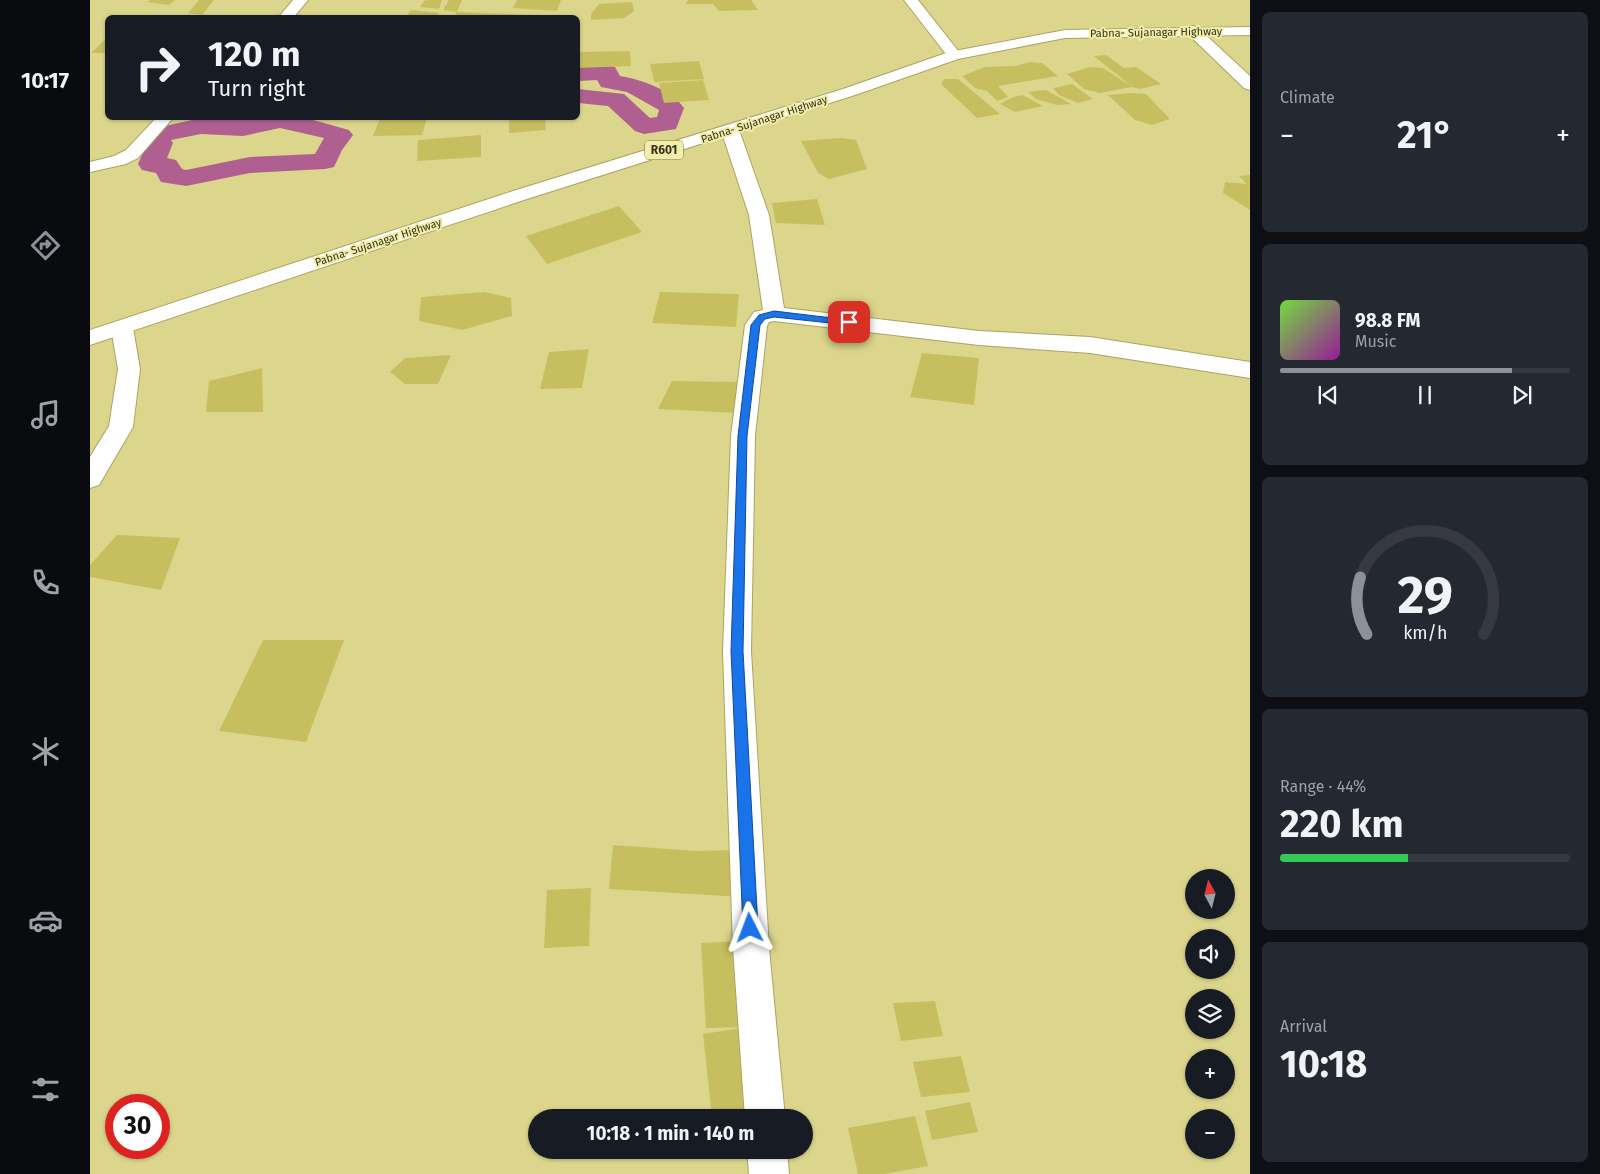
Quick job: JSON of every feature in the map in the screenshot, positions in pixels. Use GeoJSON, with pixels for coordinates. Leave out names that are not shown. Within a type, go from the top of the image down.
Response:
{"type":"FeatureCollection","features":[{"type":"Feature","properties":{"kind":"street"},"geometry":{"type":"LineString","coordinates":[[288,15],[301,0]]}},
{"type":"Feature","properties":{"kind":"street"},"geometry":{"type":"LineString","coordinates":[[911,0],[954,55]]}},
{"type":"Feature","properties":{"kind":"street"},"geometry":{"type":"LineString","coordinates":[[1192,30],[1250,85]]}},
{"type":"Feature","properties":{"kind":"street","name":"Pabna- Sujanagar Highway"},"geometry":{"type":"LineString","coordinates":[[90,338],[520,195],[849,92],[954,55],[1065,34],[1192,30],[1250,31]]}},
{"type":"Feature","properties":{"kind":"street"},"geometry":{"type":"LineString","coordinates":[[90,167],[120,160],[132,154],[163,120]]}},
{"type":"Feature","properties":{"kind":"street"},"geometry":{"type":"LineString","coordinates":[[730,130],[759,215],[774,314]]}},
{"type":"Feature","properties":{"kind":"street"},"geometry":{"type":"LineString","coordinates":[[764,1109],[751,948],[737,651],[742,436],[756,325],[762,317],[774,314],[979,338],[1090,345],[1250,370]]}},
{"type":"Feature","properties":{"kind":"street"},"geometry":{"type":"LineString","coordinates":[[90,478],[121,427],[129,369],[122,328]]}},
{"type":"Feature","properties":{"kind":"street"},"geometry":{"type":"LineString","coordinates":[[768,1159],[769,1174]]}},
{"type":"Feature","properties":{"kind":"shaded area"},"geometry":{"type":"Polygon","coordinates":[[[90,0],[1250,0],[1250,1174],[90,1174],[90,0]]]}},
{"type":"Feature","properties":{"kind":"building"},"geometry":{"type":"Polygon","coordinates":[[[150,0],[175,0],[169,5],[147,2],[150,0]]]}},
{"type":"Feature","properties":{"kind":"building"},"geometry":{"type":"Polygon","coordinates":[[[199,0],[214,0],[202,15],[188,13],[199,0]]]}},
{"type":"Feature","properties":{"kind":"building"},"geometry":{"type":"Polygon","coordinates":[[[425,0],[442,0],[439,9],[420,7],[425,0]]]}},
{"type":"Feature","properties":{"kind":"building"},"geometry":{"type":"Polygon","coordinates":[[[449,0],[462,0],[457,12],[443,10],[449,0]]]}},
{"type":"Feature","properties":{"kind":"building"},"geometry":{"type":"Polygon","coordinates":[[[517,0],[561,0],[557,11],[513,8],[517,0]]]}},
{"type":"Feature","properties":{"kind":"building"},"geometry":{"type":"Polygon","coordinates":[[[688,0],[751,0],[758,10],[719,11],[713,4],[686,4],[688,0]]]}},
{"type":"Feature","properties":{"kind":"building"},"geometry":{"type":"Polygon","coordinates":[[[632,2],[634,11],[624,18],[591,20],[591,14],[599,4],[632,2]]]}},
{"type":"Feature","properties":{"kind":"building"},"geometry":{"type":"Polygon","coordinates":[[[411,10],[439,13],[438,15],[407,15],[411,10]]]}},
{"type":"Feature","properties":{"kind":"building"},"geometry":{"type":"Polygon","coordinates":[[[457,12],[530,15],[455,15],[457,12]]]}},
{"type":"Feature","properties":{"kind":"building"},"geometry":{"type":"Polygon","coordinates":[[[105,40],[105,53],[91,53],[105,40]]]}},
{"type":"Feature","properties":{"kind":"building"},"geometry":{"type":"Polygon","coordinates":[[[630,51],[631,66],[580,68],[580,52],[630,51]]]}},
{"type":"Feature","properties":{"kind":"building"},"geometry":{"type":"Polygon","coordinates":[[[1106,55],[1124,68],[1136,67],[1161,84],[1140,89],[1132,87],[1100,93],[1084,89],[1067,74],[1089,67],[1103,68],[1131,86],[1094,56],[1106,55]]]}},
{"type":"Feature","properties":{"kind":"building"},"geometry":{"type":"Polygon","coordinates":[[[699,61],[704,79],[654,82],[650,64],[699,61]]]}},
{"type":"Feature","properties":{"kind":"building"},"geometry":{"type":"Polygon","coordinates":[[[1030,62],[1042,63],[1058,76],[998,86],[1008,97],[997,101],[987,91],[975,88],[962,76],[985,67],[1015,66],[1030,62]]]}},
{"type":"Feature","properties":{"kind":"building"},"geometry":{"type":"Polygon","coordinates":[[[944,79],[958,79],[1000,114],[977,118],[941,84],[944,79]]]}},
{"type":"Feature","properties":{"kind":"building"},"geometry":{"type":"Polygon","coordinates":[[[703,80],[709,100],[664,103],[659,83],[703,80]]]}},
{"type":"Feature","properties":{"kind":"building"},"geometry":{"type":"Polygon","coordinates":[[[1072,84],[1093,99],[1078,103],[1059,95],[1053,88],[1072,84]]]}},
{"type":"Feature","properties":{"kind":"building"},"geometry":{"type":"Polygon","coordinates":[[[1046,90],[1071,104],[1057,105],[1036,99],[1028,92],[1046,90]]]}},
{"type":"Feature","properties":{"kind":"building"},"geometry":{"type":"Polygon","coordinates":[[[1146,94],[1170,119],[1152,125],[1135,120],[1108,95],[1146,94]]]}},
{"type":"Feature","properties":{"kind":"building"},"geometry":{"type":"Polygon","coordinates":[[[1023,95],[1043,106],[1015,112],[1000,104],[1013,97],[1023,95]]]}},
{"type":"Feature","properties":{"kind":"building"},"geometry":{"type":"Polygon","coordinates":[[[379,120],[426,120],[422,135],[373,136],[379,120]]]}},
{"type":"Feature","properties":{"kind":"building"},"geometry":{"type":"Polygon","coordinates":[[[509,120],[545,120],[546,130],[509,133],[509,120]]]}},
{"type":"Feature","properties":{"kind":"building"},"geometry":{"type":"Polygon","coordinates":[[[481,135],[481,157],[417,161],[418,140],[481,135]]]}},
{"type":"Feature","properties":{"kind":"building"},"geometry":{"type":"Polygon","coordinates":[[[841,138],[856,140],[867,169],[829,179],[818,173],[801,141],[841,138]]]}},
{"type":"Feature","properties":{"kind":"building"},"geometry":{"type":"Polygon","coordinates":[[[1250,175],[1250,210],[1223,193],[1225,182],[1247,184],[1239,176],[1250,175]]]}},
{"type":"Feature","properties":{"kind":"building"},"geometry":{"type":"Polygon","coordinates":[[[817,199],[825,225],[776,223],[772,203],[817,199]]]}},
{"type":"Feature","properties":{"kind":"building"},"geometry":{"type":"Polygon","coordinates":[[[619,206],[642,232],[547,264],[526,236],[619,206]]]}},
{"type":"Feature","properties":{"kind":"building"},"geometry":{"type":"Polygon","coordinates":[[[485,292],[511,298],[512,316],[462,330],[419,321],[421,297],[485,292]]]}},
{"type":"Feature","properties":{"kind":"building"},"geometry":{"type":"Polygon","coordinates":[[[660,292],[739,294],[736,327],[652,323],[660,292]]]}},
{"type":"Feature","properties":{"kind":"building"},"geometry":{"type":"Polygon","coordinates":[[[589,349],[582,388],[540,389],[549,352],[589,349]]]}},
{"type":"Feature","properties":{"kind":"building"},"geometry":{"type":"Polygon","coordinates":[[[922,353],[979,358],[974,405],[910,397],[922,353]]]}},
{"type":"Feature","properties":{"kind":"building"},"geometry":{"type":"Polygon","coordinates":[[[451,355],[438,384],[405,384],[390,372],[405,358],[451,355]]]}},
{"type":"Feature","properties":{"kind":"building"},"geometry":{"type":"Polygon","coordinates":[[[262,368],[263,412],[206,412],[209,381],[262,368]]]}},
{"type":"Feature","properties":{"kind":"building"},"geometry":{"type":"Polygon","coordinates":[[[672,381],[742,382],[736,413],[658,409],[672,381]]]}},
{"type":"Feature","properties":{"kind":"building"},"geometry":{"type":"Polygon","coordinates":[[[117,535],[180,538],[161,590],[90,577],[90,565],[117,535]]]}},
{"type":"Feature","properties":{"kind":"building"},"geometry":{"type":"Polygon","coordinates":[[[263,640],[344,640],[306,742],[219,731],[263,640]]]}},
{"type":"Feature","properties":{"kind":"building"},"geometry":{"type":"Polygon","coordinates":[[[613,845],[697,851],[735,850],[742,897],[609,889],[613,845]]]}},
{"type":"Feature","properties":{"kind":"building"},"geometry":{"type":"Polygon","coordinates":[[[591,888],[589,946],[544,948],[547,890],[591,888]]]}},
{"type":"Feature","properties":{"kind":"building"},"geometry":{"type":"Polygon","coordinates":[[[739,941],[746,1027],[706,1028],[701,943],[739,941]]]}},
{"type":"Feature","properties":{"kind":"building"},"geometry":{"type":"Polygon","coordinates":[[[935,1001],[943,1036],[901,1041],[893,1003],[935,1001]]]}},
{"type":"Feature","properties":{"kind":"building"},"geometry":{"type":"Polygon","coordinates":[[[746,1027],[758,1109],[711,1109],[703,1034],[746,1027]]]}},
{"type":"Feature","properties":{"kind":"building"},"geometry":{"type":"Polygon","coordinates":[[[961,1056],[970,1092],[921,1097],[913,1062],[961,1056]]]}},
{"type":"Feature","properties":{"kind":"building"},"geometry":{"type":"Polygon","coordinates":[[[970,1102],[978,1132],[932,1140],[925,1111],[970,1102]]]}},
{"type":"Feature","properties":{"kind":"building"},"geometry":{"type":"Polygon","coordinates":[[[915,1116],[928,1166],[884,1174],[858,1174],[848,1128],[915,1116]]]}},
{"type":"Feature","properties":{"kind":"waterway"},"geometry":{"type":"LineString","coordinates":[[580,74],[607,72],[609,82],[636,87],[672,108],[667,124],[644,126],[615,99],[580,96]]}},
{"type":"Feature","properties":{"kind":"waterway"},"geometry":{"type":"LineString","coordinates":[[280,120],[340,135],[329,150],[325,161],[250,165],[186,178],[171,176],[167,166],[151,164],[160,143],[156,135],[201,126],[243,128],[280,120]]}},
{"type":"Feature","properties":{"kind":"route"},"geometry":{"type":"LineString","coordinates":[[750,928],[737,651],[742,436],[756,325],[767,314],[849,322]]}}]}
